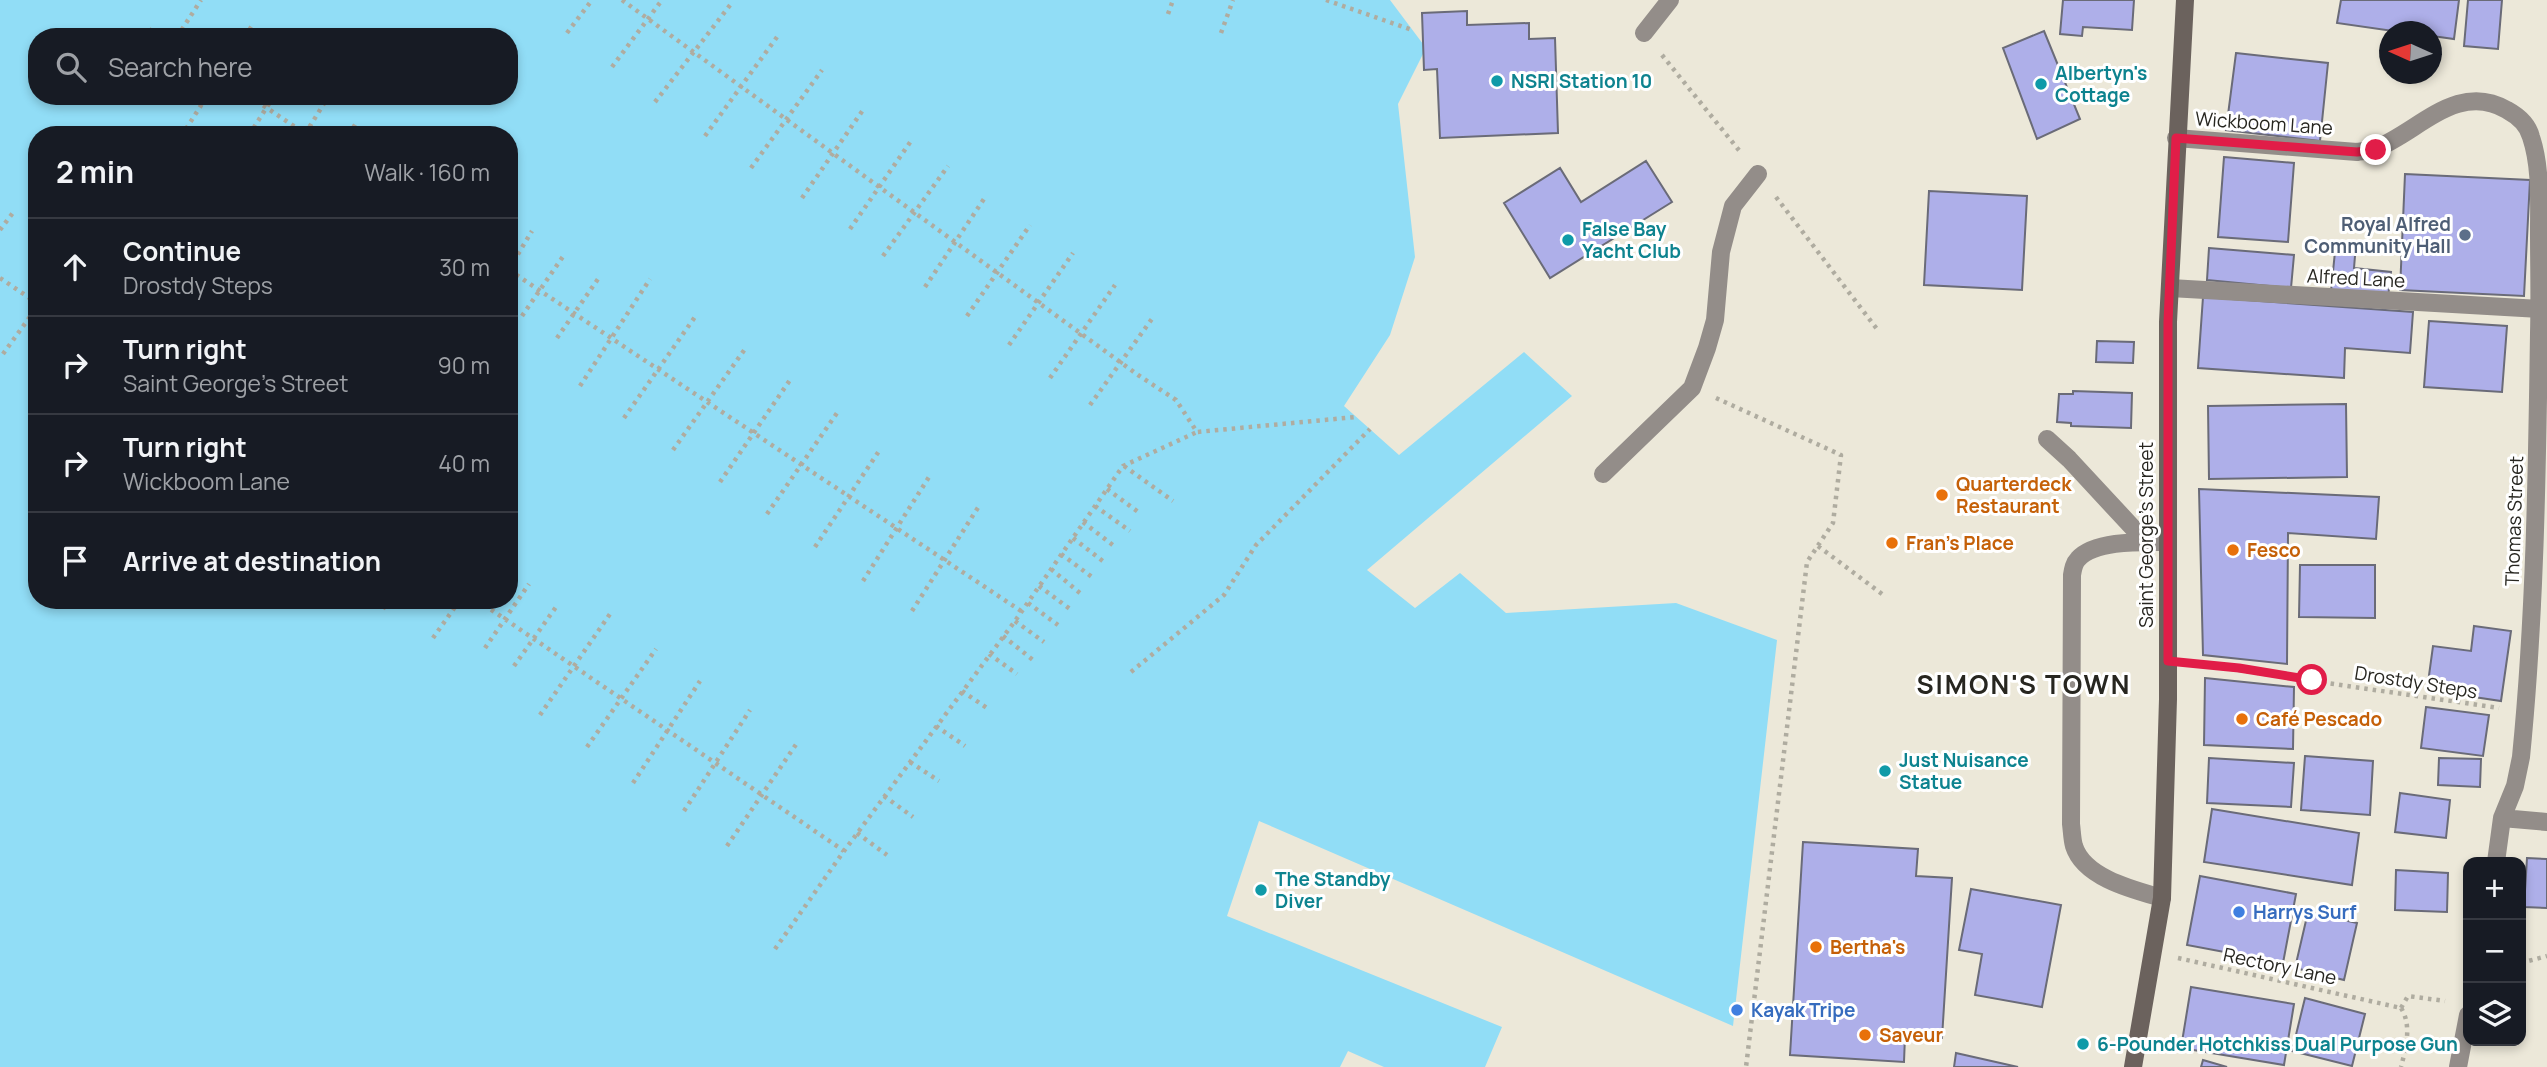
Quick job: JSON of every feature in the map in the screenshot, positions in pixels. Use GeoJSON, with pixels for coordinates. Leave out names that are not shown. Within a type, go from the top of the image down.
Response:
{"type":"FeatureCollection","features":[{"type":"Feature","properties":{"kind":"main road","name":"Saint George's Street"},"geometry":{"type":"LineString","coordinates":[[2133,1067],[2162,898],[2168,661],[2166,542],[2170,288],[2185,0]]}},
{"type":"Feature","properties":{"kind":"street"},"geometry":{"type":"LineString","coordinates":[[1644,33],[1670,0]]}},
{"type":"Feature","properties":{"kind":"street","name":"Wickboom Lane"},"geometry":{"type":"LineString","coordinates":[[2176,138],[2357,152],[2376,150],[2436,112],[2454,104],[2493,104],[2507,109],[2522,120],[2531,135],[2539,178]]}},
{"type":"Feature","properties":{"kind":"street"},"geometry":{"type":"LineString","coordinates":[[1603,474],[1692,388],[1715,320],[1721,252],[1733,206],[1758,174]]}},
{"type":"Feature","properties":{"kind":"street","name":"Thomas Street"},"geometry":{"type":"LineString","coordinates":[[2497,857],[2502,818],[2515,786],[2521,757],[2542,451],[2539,178]]}},
{"type":"Feature","properties":{"kind":"street","name":"Alfred Lane"},"geometry":{"type":"LineString","coordinates":[[2170,288],[2540,309]]}},
{"type":"Feature","properties":{"kind":"street"},"geometry":{"type":"LineString","coordinates":[[2047,439],[2146,542]]}},
{"type":"Feature","properties":{"kind":"street"},"geometry":{"type":"LineString","coordinates":[[2162,898],[2117,884],[2098,874],[2075,848],[2071,824],[2072,575],[2076,562],[2091,550],[2106,546],[2166,542]]}},
{"type":"Feature","properties":{"kind":"street"},"geometry":{"type":"LineString","coordinates":[[2502,818],[2547,822]]}},
{"type":"Feature","properties":{"kind":"street"},"geometry":{"type":"LineString","coordinates":[[2458,1067],[2462,1009]]}},
{"type":"Feature","properties":{"kind":"path"},"geometry":{"type":"LineString","coordinates":[[183,28],[201,0]]}},
{"type":"Feature","properties":{"kind":"path"},"geometry":{"type":"LineString","coordinates":[[567,33],[592,0]]}},
{"type":"Feature","properties":{"kind":"path"},"geometry":{"type":"LineString","coordinates":[[622,0],[1176,400],[1197,432]]}},
{"type":"Feature","properties":{"kind":"path"},"geometry":{"type":"LineString","coordinates":[[612,66],[662,0]]}},
{"type":"Feature","properties":{"kind":"path"},"geometry":{"type":"LineString","coordinates":[[1168,14],[1173,0]]}},
{"type":"Feature","properties":{"kind":"path"},"geometry":{"type":"LineString","coordinates":[[1221,33],[1233,0]]}},
{"type":"Feature","properties":{"kind":"path"},"geometry":{"type":"LineString","coordinates":[[1326,0],[1412,30]]}},
{"type":"Feature","properties":{"kind":"path"},"geometry":{"type":"LineString","coordinates":[[655,102],[731,4]]}},
{"type":"Feature","properties":{"kind":"path"},"geometry":{"type":"LineString","coordinates":[[251,28],[253,24]]}},
{"type":"Feature","properties":{"kind":"path"},"geometry":{"type":"LineString","coordinates":[[705,136],[778,37]]}},
{"type":"Feature","properties":{"kind":"path"},"geometry":{"type":"LineString","coordinates":[[751,168],[822,70]]}},
{"type":"Feature","properties":{"kind":"path"},"geometry":{"type":"LineString","coordinates":[[188,126],[201,105]]}},
{"type":"Feature","properties":{"kind":"path"},"geometry":{"type":"LineString","coordinates":[[262,105],[293,126]]}},
{"type":"Feature","properties":{"kind":"path"},"geometry":{"type":"LineString","coordinates":[[255,126],[268,105]]}},
{"type":"Feature","properties":{"kind":"path"},"geometry":{"type":"LineString","coordinates":[[311,126],[323,105]]}},
{"type":"Feature","properties":{"kind":"path"},"geometry":{"type":"LineString","coordinates":[[802,198],[863,110]]}},
{"type":"Feature","properties":{"kind":"path"},"geometry":{"type":"LineString","coordinates":[[850,229],[911,141]]}},
{"type":"Feature","properties":{"kind":"path"},"geometry":{"type":"LineString","coordinates":[[883,256],[948,166]]}},
{"type":"Feature","properties":{"kind":"path"},"geometry":{"type":"LineString","coordinates":[[925,287],[986,196]]}},
{"type":"Feature","properties":{"kind":"path"},"geometry":{"type":"LineString","coordinates":[[0,230],[15,210]]}},
{"type":"Feature","properties":{"kind":"path"},"geometry":{"type":"LineString","coordinates":[[967,316],[1030,225]]}},
{"type":"Feature","properties":{"kind":"path"},"geometry":{"type":"LineString","coordinates":[[518,255],[533,231]]}},
{"type":"Feature","properties":{"kind":"path"},"geometry":{"type":"LineString","coordinates":[[1009,345],[1073,253]]}},
{"type":"Feature","properties":{"kind":"path"},"geometry":{"type":"LineString","coordinates":[[522,316],[564,255]]}},
{"type":"Feature","properties":{"kind":"path"},"geometry":{"type":"LineString","coordinates":[[518,276],[1021,611]]}},
{"type":"Feature","properties":{"kind":"path"},"geometry":{"type":"LineString","coordinates":[[0,278],[28,298]]}},
{"type":"Feature","properties":{"kind":"path"},"geometry":{"type":"LineString","coordinates":[[557,338],[597,279]]}},
{"type":"Feature","properties":{"kind":"path"},"geometry":{"type":"LineString","coordinates":[[580,386],[650,279]]}},
{"type":"Feature","properties":{"kind":"path"},"geometry":{"type":"LineString","coordinates":[[1050,377],[1115,285]]}},
{"type":"Feature","properties":{"kind":"path"},"geometry":{"type":"LineString","coordinates":[[624,418],[697,314]]}},
{"type":"Feature","properties":{"kind":"path"},"geometry":{"type":"LineString","coordinates":[[1090,405],[1154,316]]}},
{"type":"Feature","properties":{"kind":"path"},"geometry":{"type":"LineString","coordinates":[[3,354],[28,318]]}},
{"type":"Feature","properties":{"kind":"path"},"geometry":{"type":"LineString","coordinates":[[673,450],[745,349]]}},
{"type":"Feature","properties":{"kind":"path"},"geometry":{"type":"LineString","coordinates":[[720,482],[790,380]]}},
{"type":"Feature","properties":{"kind":"path"},"geometry":{"type":"LineString","coordinates":[[1692,388],[1841,455],[1833,523],[1807,562],[1746,1067]]}},
{"type":"Feature","properties":{"kind":"path"},"geometry":{"type":"LineString","coordinates":[[767,514],[837,412]]}},
{"type":"Feature","properties":{"kind":"path"},"geometry":{"type":"LineString","coordinates":[[775,948],[1014,621],[1123,466],[1197,432],[1356,417]]}},
{"type":"Feature","properties":{"kind":"path"},"geometry":{"type":"LineString","coordinates":[[1131,672],[1224,595],[1256,545],[1370,429]]}},
{"type":"Feature","properties":{"kind":"path"},"geometry":{"type":"LineString","coordinates":[[814,547],[881,448]]}},
{"type":"Feature","properties":{"kind":"path"},"geometry":{"type":"LineString","coordinates":[[1123,466],[1173,501]]}},
{"type":"Feature","properties":{"kind":"path"},"geometry":{"type":"LineString","coordinates":[[863,581],[929,477]]}},
{"type":"Feature","properties":{"kind":"path"},"geometry":{"type":"LineString","coordinates":[[1107,489],[1141,514]]}},
{"type":"Feature","properties":{"kind":"path"},"geometry":{"type":"LineString","coordinates":[[912,611],[979,506]]}},
{"type":"Feature","properties":{"kind":"path"},"geometry":{"type":"LineString","coordinates":[[1095,506],[1130,531]]}},
{"type":"Feature","properties":{"kind":"path"},"geometry":{"type":"LineString","coordinates":[[1083,523],[1114,546]]}},
{"type":"Feature","properties":{"kind":"path"},"geometry":{"type":"LineString","coordinates":[[1073,538],[1104,562]]}},
{"type":"Feature","properties":{"kind":"path"},"geometry":{"type":"LineString","coordinates":[[1818,546],[1886,597]]}},
{"type":"Feature","properties":{"kind":"path"},"geometry":{"type":"LineString","coordinates":[[1061,554],[1092,578]]}},
{"type":"Feature","properties":{"kind":"path"},"geometry":{"type":"LineString","coordinates":[[1051,569],[1080,593]]}},
{"type":"Feature","properties":{"kind":"path"},"geometry":{"type":"LineString","coordinates":[[518,600],[529,584]]}},
{"type":"Feature","properties":{"kind":"path"},"geometry":{"type":"LineString","coordinates":[[1039,586],[1070,609]]}},
{"type":"Feature","properties":{"kind":"path"},"geometry":{"type":"LineString","coordinates":[[1027,602],[1058,625]]}},
{"type":"Feature","properties":{"kind":"path"},"geometry":{"type":"LineString","coordinates":[[514,666],[556,607]]}},
{"type":"Feature","properties":{"kind":"path"},"geometry":{"type":"LineString","coordinates":[[433,638],[454,609]]}},
{"type":"Feature","properties":{"kind":"path"},"geometry":{"type":"LineString","coordinates":[[490,609],[844,851]]}},
{"type":"Feature","properties":{"kind":"path"},"geometry":{"type":"LineString","coordinates":[[485,649],[512,609]]}},
{"type":"Feature","properties":{"kind":"path"},"geometry":{"type":"LineString","coordinates":[[540,715],[610,614]]}},
{"type":"Feature","properties":{"kind":"path"},"geometry":{"type":"LineString","coordinates":[[1014,621],[1044,642]]}},
{"type":"Feature","properties":{"kind":"path"},"geometry":{"type":"LineString","coordinates":[[1003,636],[1033,660]]}},
{"type":"Feature","properties":{"kind":"path"},"geometry":{"type":"LineString","coordinates":[[587,747],[656,649]]}},
{"type":"Feature","properties":{"kind":"path"},"geometry":{"type":"LineString","coordinates":[[989,654],[1017,674]]}},
{"type":"Feature","properties":{"kind":"path","name":"Drostdy Steps"},"geometry":{"type":"LineString","coordinates":[[2168,661],[2239,668],[2493,708]]}},
{"type":"Feature","properties":{"kind":"path"},"geometry":{"type":"LineString","coordinates":[[633,783],[699,681]]}},
{"type":"Feature","properties":{"kind":"path"},"geometry":{"type":"LineString","coordinates":[[962,691],[990,710]]}},
{"type":"Feature","properties":{"kind":"path"},"geometry":{"type":"LineString","coordinates":[[684,811],[750,710]]}},
{"type":"Feature","properties":{"kind":"path"},"geometry":{"type":"LineString","coordinates":[[936,726],[965,746]]}},
{"type":"Feature","properties":{"kind":"path"},"geometry":{"type":"LineString","coordinates":[[727,846],[797,743]]}},
{"type":"Feature","properties":{"kind":"path"},"geometry":{"type":"LineString","coordinates":[[910,762],[939,781]]}},
{"type":"Feature","properties":{"kind":"path"},"geometry":{"type":"LineString","coordinates":[[884,796],[913,817]]}},
{"type":"Feature","properties":{"kind":"path"},"geometry":{"type":"LineString","coordinates":[[857,833],[887,855]]}},
{"type":"Feature","properties":{"kind":"path","name":"Rectory Lane"},"geometry":{"type":"LineString","coordinates":[[2154,953],[2401,1008]]}},
{"type":"Feature","properties":{"kind":"path"},"geometry":{"type":"LineString","coordinates":[[2526,962],[2547,956]]}},
{"type":"Feature","properties":{"kind":"path"},"geometry":{"type":"LineString","coordinates":[[2401,1067],[2406,1050],[2408,1023],[2401,1008],[2408,996],[2462,1009]]}},
{"type":"Feature","properties":{"kind":"water"},"geometry":{"type":"Polygon","coordinates":[[[0,0],[1390,0],[1426,48],[1398,104],[1415,257],[1390,335],[1344,406],[1399,455],[1524,352],[1572,396],[1367,570],[1415,608],[1460,573],[1506,613],[1676,603],[1777,640],[1733,1026],[1259,821],[1227,916],[1502,1027],[1485,1067],[1384,1067],[1348,1051],[1340,1067],[0,1067],[0,0]]]}},
{"type":"Feature","properties":{"kind":"building"},"geometry":{"type":"Polygon","coordinates":[[[2063,0],[2134,0],[2132,30],[2083,27],[2082,36],[2060,34],[2063,0]]]}},
{"type":"Feature","properties":{"kind":"building"},"geometry":{"type":"Polygon","coordinates":[[[2341,0],[2459,0],[2454,39],[2442,37],[2442,21],[2379,21],[2379,29],[2337,23],[2341,0]]]}},
{"type":"Feature","properties":{"kind":"building"},"geometry":{"type":"Polygon","coordinates":[[[2468,0],[2502,0],[2498,49],[2464,46],[2468,0]]]}},
{"type":"Feature","properties":{"kind":"building","name":"NSRI Station 10"},"geometry":{"type":"Polygon","coordinates":[[[1467,11],[1467,25],[1529,23],[1529,39],[1555,38],[1558,133],[1440,138],[1437,69],[1424,70],[1422,13],[1467,11]]]}},
{"type":"Feature","properties":{"kind":"building","name":"Albertyn's Cottage"},"geometry":{"type":"Polygon","coordinates":[[[2044,31],[2080,119],[2037,139],[2003,48],[2044,31]]]}},
{"type":"Feature","properties":{"kind":"building"},"geometry":{"type":"Polygon","coordinates":[[[2236,53],[2328,63],[2320,141],[2226,130],[2236,53]]]}},
{"type":"Feature","properties":{"kind":"building"},"geometry":{"type":"Polygon","coordinates":[[[2224,157],[2294,163],[2288,242],[2218,237],[2224,157]]]}},
{"type":"Feature","properties":{"kind":"building","name":"False Bay Yacht Club"},"geometry":{"type":"Polygon","coordinates":[[[1646,161],[1672,202],[1550,278],[1504,203],[1560,168],[1581,202],[1646,161]]]}},
{"type":"Feature","properties":{"kind":"building","name":"Royal Alfred Community Hall"},"geometry":{"type":"Polygon","coordinates":[[[2405,174],[2530,180],[2524,296],[2400,290],[2405,174]]]}},
{"type":"Feature","properties":{"kind":"building"},"geometry":{"type":"Polygon","coordinates":[[[1929,191],[2027,196],[2022,290],[1924,285],[1929,191]]]}},
{"type":"Feature","properties":{"kind":"building"},"geometry":{"type":"Polygon","coordinates":[[[2336,242],[2356,244],[2354,268],[2391,272],[2388,297],[2331,291],[2336,242]]]}},
{"type":"Feature","properties":{"kind":"building"},"geometry":{"type":"Polygon","coordinates":[[[2209,248],[2294,255],[2291,288],[2207,280],[2209,248]]]}},
{"type":"Feature","properties":{"kind":"building"},"geometry":{"type":"Polygon","coordinates":[[[2203,297],[2413,312],[2410,353],[2345,348],[2344,378],[2198,368],[2203,297]]]}},
{"type":"Feature","properties":{"kind":"building"},"geometry":{"type":"Polygon","coordinates":[[[2429,321],[2507,326],[2502,392],[2424,387],[2429,321]]]}},
{"type":"Feature","properties":{"kind":"building"},"geometry":{"type":"Polygon","coordinates":[[[2097,341],[2134,342],[2133,363],[2096,362],[2097,341]]]}},
{"type":"Feature","properties":{"kind":"building"},"geometry":{"type":"Polygon","coordinates":[[[2073,391],[2132,393],[2131,428],[2071,426],[2071,423],[2057,422],[2059,394],[2073,394],[2073,391]]]}},
{"type":"Feature","properties":{"kind":"building"},"geometry":{"type":"Polygon","coordinates":[[[2346,404],[2347,477],[2209,479],[2208,406],[2346,404]]]}},
{"type":"Feature","properties":{"kind":"building"},"geometry":{"type":"Polygon","coordinates":[[[2199,489],[2379,497],[2376,539],[2288,533],[2287,664],[2203,655],[2199,489]]]}},
{"type":"Feature","properties":{"kind":"building"},"geometry":{"type":"Polygon","coordinates":[[[2300,565],[2375,565],[2375,618],[2299,617],[2300,565]]]}},
{"type":"Feature","properties":{"kind":"building"},"geometry":{"type":"Polygon","coordinates":[[[2474,626],[2511,631],[2501,701],[2427,690],[2433,646],[2471,651],[2474,626]]]}},
{"type":"Feature","properties":{"kind":"building"},"geometry":{"type":"Polygon","coordinates":[[[2205,678],[2294,687],[2293,749],[2204,745],[2205,678]]]}},
{"type":"Feature","properties":{"kind":"building"},"geometry":{"type":"Polygon","coordinates":[[[2426,707],[2489,715],[2483,756],[2421,748],[2426,707]]]}},
{"type":"Feature","properties":{"kind":"building"},"geometry":{"type":"Polygon","coordinates":[[[2305,756],[2373,761],[2370,815],[2301,810],[2305,756]]]}},
{"type":"Feature","properties":{"kind":"building"},"geometry":{"type":"Polygon","coordinates":[[[2209,758],[2294,763],[2291,807],[2207,803],[2209,758]]]}},
{"type":"Feature","properties":{"kind":"building"},"geometry":{"type":"Polygon","coordinates":[[[2439,758],[2481,759],[2480,787],[2438,785],[2439,758]]]}},
{"type":"Feature","properties":{"kind":"building"},"geometry":{"type":"Polygon","coordinates":[[[2400,793],[2450,800],[2446,838],[2395,832],[2400,793]]]}},
{"type":"Feature","properties":{"kind":"building"},"geometry":{"type":"Polygon","coordinates":[[[2212,809],[2359,833],[2352,885],[2204,862],[2212,809]]]}},
{"type":"Feature","properties":{"kind":"building"},"geometry":{"type":"Polygon","coordinates":[[[1803,842],[1918,849],[1916,876],[1952,878],[1942,1038],[1905,1036],[1904,1062],[1790,1055],[1803,842]]]}},
{"type":"Feature","properties":{"kind":"building"},"geometry":{"type":"Polygon","coordinates":[[[2527,858],[2547,859],[2547,908],[2526,907],[2527,858]]]}},
{"type":"Feature","properties":{"kind":"building"},"geometry":{"type":"Polygon","coordinates":[[[2396,870],[2448,873],[2447,912],[2395,910],[2396,870]]]}},
{"type":"Feature","properties":{"kind":"building"},"geometry":{"type":"Polygon","coordinates":[[[2200,876],[2296,894],[2283,963],[2187,945],[2200,876]]]}},
{"type":"Feature","properties":{"kind":"building"},"geometry":{"type":"Polygon","coordinates":[[[1971,889],[2061,905],[2042,1007],[1975,995],[1982,954],[1959,950],[1971,889]]]}},
{"type":"Feature","properties":{"kind":"building"},"geometry":{"type":"Polygon","coordinates":[[[2308,912],[2357,923],[2344,980],[2295,968],[2308,912]]]}},
{"type":"Feature","properties":{"kind":"building"},"geometry":{"type":"Polygon","coordinates":[[[2191,987],[2294,1004],[2284,1065],[2181,1048],[2191,987]]]}},
{"type":"Feature","properties":{"kind":"building"},"geometry":{"type":"Polygon","coordinates":[[[2305,998],[2365,1014],[2352,1066],[2292,1051],[2305,998]]]}},
{"type":"Feature","properties":{"kind":"building"},"geometry":{"type":"Polygon","coordinates":[[[1956,1053],[2018,1067],[1954,1067],[1956,1053]]]}},
{"type":"Feature","properties":{"kind":"building"},"geometry":{"type":"Polygon","coordinates":[[[2203,1060],[2227,1067],[2201,1067],[2203,1060]]]}},
{"type":"Feature","properties":{"kind":"place","name":"NSRI Station 10"},"geometry":{"type":"Point","coordinates":[1497,81]}},
{"type":"Feature","properties":{"kind":"place","name":"Albertyn's Cottage"},"geometry":{"type":"Point","coordinates":[2041,84]}},
{"type":"Feature","properties":{"kind":"place","name":"Royal Alfred Community Hall"},"geometry":{"type":"Point","coordinates":[2465,235]}},
{"type":"Feature","properties":{"kind":"place","name":"False Bay Yacht Club"},"geometry":{"type":"Point","coordinates":[1568,240]}},
{"type":"Feature","properties":{"kind":"place","name":"Quarterdeck Restaurant"},"geometry":{"type":"Point","coordinates":[1942,495]}},
{"type":"Feature","properties":{"kind":"place","name":"Fran's Place"},"geometry":{"type":"Point","coordinates":[1892,543]}},
{"type":"Feature","properties":{"kind":"place","name":"Fesco"},"geometry":{"type":"Point","coordinates":[2233,550]}},
{"type":"Feature","properties":{"kind":"place","name":"Café Pescado"},"geometry":{"type":"Point","coordinates":[2242,719]}},
{"type":"Feature","properties":{"kind":"place","name":"Just Nuisance Statue"},"geometry":{"type":"Point","coordinates":[1885,771]}},
{"type":"Feature","properties":{"kind":"place","name":"The Standby Diver"},"geometry":{"type":"Point","coordinates":[1261,890]}},
{"type":"Feature","properties":{"kind":"place","name":"Harrys Surf"},"geometry":{"type":"Point","coordinates":[2239,912]}},
{"type":"Feature","properties":{"kind":"place","name":"Bertha's"},"geometry":{"type":"Point","coordinates":[1816,947]}},
{"type":"Feature","properties":{"kind":"place","name":"Kayak Tripe"},"geometry":{"type":"Point","coordinates":[1737,1010]}},
{"type":"Feature","properties":{"kind":"place","name":"Saveur"},"geometry":{"type":"Point","coordinates":[1865,1035]}},
{"type":"Feature","properties":{"kind":"place","name":"6-Pounder Hotchkiss Dual Purpose Gun"},"geometry":{"type":"Point","coordinates":[2083,1044]}},
{"type":"Feature","properties":{"kind":"district","name":"SIMON'S TOWN"},"geometry":{"type":"Point","coordinates":[2024,685]}},
{"type":"Feature","properties":{"kind":"route"},"geometry":{"type":"LineString","coordinates":[[2312,680],[2239,668],[2168,661],[2168,322],[2176,138],[2357,152],[2376,150]]}}]}
